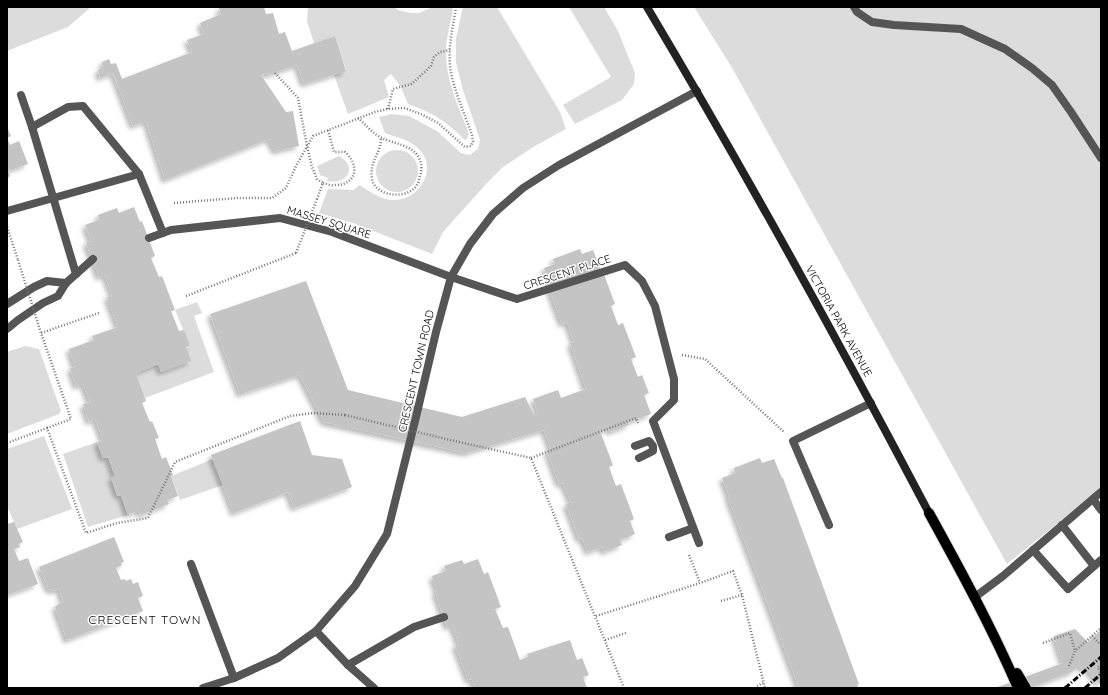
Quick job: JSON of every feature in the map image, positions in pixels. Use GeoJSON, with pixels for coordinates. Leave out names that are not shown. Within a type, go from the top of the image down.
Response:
{"type":"FeatureCollection","features":[{"type":"Feature","properties":{"kind":"main road","name":"VICTORIA PARK AVENUE"},"geometry":{"type":"LineString","coordinates":[[647,7],[697,92],[871,403],[975,597],[1018,688]]}},
{"type":"Feature","properties":{"kind":"main road","name":"VICTORIA PARK AVENUE"},"geometry":{"type":"LineString","coordinates":[[1002,652],[1026,688]]}},
{"type":"Feature","properties":{"kind":"street"},"geometry":{"type":"LineString","coordinates":[[854,7],[857,12],[872,22],[961,30],[1005,49],[1032,68],[1052,85],[1101,158]]}},
{"type":"Feature","properties":{"kind":"street","name":"CRESCENT TOWN ROAD"},"geometry":{"type":"LineString","coordinates":[[203,688],[234,678],[278,658],[316,631],[355,586],[387,534],[436,332],[451,277],[470,244],[494,214],[523,188],[559,165],[697,92]]}},
{"type":"Feature","properties":{"kind":"street"},"geometry":{"type":"LineString","coordinates":[[21,95],[76,274]]}},
{"type":"Feature","properties":{"kind":"street"},"geometry":{"type":"LineString","coordinates":[[32,127],[68,107],[83,106],[139,174],[163,233]]}},
{"type":"Feature","properties":{"kind":"street"},"geometry":{"type":"LineString","coordinates":[[7,211],[139,174]]}},
{"type":"Feature","properties":{"kind":"street","name":"MASSEY SQUARE"},"geometry":{"type":"LineString","coordinates":[[149,238],[172,230],[280,218],[332,232],[451,277]]}},
{"type":"Feature","properties":{"kind":"street"},"geometry":{"type":"LineString","coordinates":[[7,329],[43,303],[58,296],[66,282],[92,260]]}},
{"type":"Feature","properties":{"kind":"street","name":"CRESCENT PLACE"},"geometry":{"type":"LineString","coordinates":[[451,277],[517,299],[625,265],[642,281],[655,306],[674,379],[674,400],[653,421],[699,543]]}},
{"type":"Feature","properties":{"kind":"street"},"geometry":{"type":"LineString","coordinates":[[7,304],[34,287],[47,281],[66,282]]}},
{"type":"Feature","properties":{"kind":"street"},"geometry":{"type":"LineString","coordinates":[[829,525],[793,441],[871,403]]}},
{"type":"Feature","properties":{"kind":"street"},"geometry":{"type":"LineString","coordinates":[[635,446],[661,443]]}},
{"type":"Feature","properties":{"kind":"street"},"geometry":{"type":"LineString","coordinates":[[639,458],[653,451],[649,444]]}},
{"type":"Feature","properties":{"kind":"street"},"geometry":{"type":"LineString","coordinates":[[975,597],[1003,576],[1101,492]]}},
{"type":"Feature","properties":{"kind":"street"},"geometry":{"type":"LineString","coordinates":[[1093,499],[1101,510]]}},
{"type":"Feature","properties":{"kind":"street"},"geometry":{"type":"LineString","coordinates":[[1062,524],[1094,566]]}},
{"type":"Feature","properties":{"kind":"street"},"geometry":{"type":"LineString","coordinates":[[669,537],[693,528]]}},
{"type":"Feature","properties":{"kind":"street"},"geometry":{"type":"LineString","coordinates":[[1033,550],[1068,589],[1101,560]]}},
{"type":"Feature","properties":{"kind":"street"},"geometry":{"type":"LineString","coordinates":[[191,564],[234,678]]}},
{"type":"Feature","properties":{"kind":"street"},"geometry":{"type":"LineString","coordinates":[[348,665],[414,627],[444,617]]}},
{"type":"Feature","properties":{"kind":"street"},"geometry":{"type":"LineString","coordinates":[[316,631],[348,665],[374,688]]}},
{"type":"Feature","properties":{"kind":"path"},"geometry":{"type":"LineString","coordinates":[[174,203],[237,198],[272,198],[286,188],[296,166],[313,136],[358,118],[388,109],[404,108],[421,114],[438,123],[465,147],[471,146],[473,141],[454,85],[450,66],[450,50],[456,7]]}},
{"type":"Feature","properties":{"kind":"path"},"geometry":{"type":"LineString","coordinates":[[388,109],[393,89],[411,84],[431,66],[434,57],[440,52],[450,50]]}},
{"type":"Feature","properties":{"kind":"path"},"geometry":{"type":"LineString","coordinates":[[275,73],[298,98],[307,146],[317,178],[323,183],[336,186],[345,184],[353,176],[355,171],[354,162],[345,152],[334,152],[328,130]]}},
{"type":"Feature","properties":{"kind":"path"},"geometry":{"type":"LineString","coordinates":[[358,118],[381,138],[410,148],[419,157],[422,170],[417,185],[407,194],[394,195],[380,190],[372,181],[371,165],[381,145],[381,138]]}},
{"type":"Feature","properties":{"kind":"path"},"geometry":{"type":"LineString","coordinates":[[186,296],[296,253],[323,183]]}},
{"type":"Feature","properties":{"kind":"path"},"geometry":{"type":"LineString","coordinates":[[7,227],[41,333],[72,419],[7,443]]}},
{"type":"Feature","properties":{"kind":"path"},"geometry":{"type":"LineString","coordinates":[[41,333],[99,313]]}},
{"type":"Feature","properties":{"kind":"path"},"geometry":{"type":"LineString","coordinates":[[667,353],[705,358],[793,441]]}},
{"type":"Feature","properties":{"kind":"path"},"geometry":{"type":"LineString","coordinates":[[47,428],[86,533],[117,523],[148,518],[175,462],[290,416],[313,413],[345,415],[531,458],[636,418],[649,444]]}},
{"type":"Feature","properties":{"kind":"path"},"geometry":{"type":"LineString","coordinates":[[531,458],[624,688]]}},
{"type":"Feature","properties":{"kind":"path"},"geometry":{"type":"LineString","coordinates":[[681,533],[700,583]]}},
{"type":"Feature","properties":{"kind":"path"},"geometry":{"type":"LineString","coordinates":[[596,616],[733,571],[742,595],[765,688]]}},
{"type":"Feature","properties":{"kind":"path"},"geometry":{"type":"LineString","coordinates":[[721,602],[742,595]]}},
{"type":"Feature","properties":{"kind":"path"},"geometry":{"type":"LineString","coordinates":[[1069,666],[1075,651],[1101,628]]}},
{"type":"Feature","properties":{"kind":"path"},"geometry":{"type":"LineString","coordinates":[[605,640],[626,633]]}},
{"type":"Feature","properties":{"kind":"path"},"geometry":{"type":"LineString","coordinates":[[1043,644],[1070,633],[1075,651]]}},
{"type":"Feature","properties":{"kind":"path"},"geometry":{"type":"LineString","coordinates":[[1092,636],[1101,645]]}},
{"type":"Feature","properties":{"kind":"path"},"geometry":{"type":"LineString","coordinates":[[1101,664],[1098,666],[1101,676]]}},
{"type":"Feature","properties":{"kind":"path"},"geometry":{"type":"LineString","coordinates":[[757,686],[763,683]]}},
{"type":"Feature","properties":{"kind":"shaded area"},"geometry":{"type":"Polygon","coordinates":[[[7,7],[91,7],[68,27],[7,51],[7,7]]]}},
{"type":"Feature","properties":{"kind":"shaded area"},"geometry":{"type":"Polygon","coordinates":[[[308,7],[394,7],[398,10],[419,13],[433,7],[452,7],[453,10],[448,32],[446,53],[448,73],[453,93],[468,131],[467,138],[465,140],[452,128],[432,114],[408,104],[401,87],[391,74],[384,80],[389,97],[348,114],[334,75],[346,70],[335,36],[314,43],[307,21],[308,7]]]}},
{"type":"Feature","properties":{"kind":"shaded area"},"geometry":{"type":"Polygon","coordinates":[[[463,7],[497,7],[560,112],[566,129],[533,147],[503,167],[443,232],[432,254],[353,223],[319,213],[328,189],[354,190],[359,185],[379,197],[393,200],[403,199],[420,188],[427,171],[426,161],[422,153],[411,143],[385,133],[379,117],[392,114],[409,116],[437,131],[461,153],[470,155],[478,149],[480,140],[463,90],[456,63],[456,38],[463,7]]]}},
{"type":"Feature","properties":{"kind":"shaded area"},"geometry":{"type":"Polygon","coordinates":[[[569,7],[604,7],[618,31],[635,73],[634,84],[622,100],[575,124],[563,105],[611,77],[569,7]]]}},
{"type":"Feature","properties":{"kind":"shaded area"},"geometry":{"type":"Polygon","coordinates":[[[694,7],[1101,7],[1101,489],[1007,564],[731,66],[694,7]]]}},
{"type":"Feature","properties":{"kind":"shaded area"},"geometry":{"type":"Polygon","coordinates":[[[397,150],[412,156],[418,171],[412,186],[397,192],[382,186],[376,171],[382,156],[397,150]]]}},
{"type":"Feature","properties":{"kind":"shaded area"},"geometry":{"type":"Polygon","coordinates":[[[339,156],[345,160],[348,165],[348,174],[345,178],[334,182],[327,181],[328,178],[320,175],[317,166],[339,156]]]}},
{"type":"Feature","properties":{"kind":"shaded area"},"geometry":{"type":"Polygon","coordinates":[[[197,302],[202,313],[194,316],[214,372],[145,398],[136,373],[158,364],[190,346],[175,310],[197,302]]]}},
{"type":"Feature","properties":{"kind":"shaded area"},"geometry":{"type":"Polygon","coordinates":[[[25,346],[39,349],[61,411],[59,414],[7,434],[7,352],[25,346]]]}},
{"type":"Feature","properties":{"kind":"shaded area"},"geometry":{"type":"Polygon","coordinates":[[[44,436],[72,509],[17,529],[7,506],[7,449],[44,436]]]}},
{"type":"Feature","properties":{"kind":"shaded area"},"geometry":{"type":"Polygon","coordinates":[[[97,442],[103,458],[108,457],[115,476],[111,478],[117,496],[121,495],[128,515],[88,527],[63,454],[97,442]]]}},
{"type":"Feature","properties":{"kind":"shaded area"},"geometry":{"type":"Polygon","coordinates":[[[213,459],[223,485],[180,500],[171,476],[213,459]]]}},
{"type":"Feature","properties":{"kind":"building"},"geometry":{"type":"Polygon","coordinates":[[[264,7],[266,14],[273,13],[279,34],[285,32],[292,51],[335,36],[346,71],[304,84],[297,65],[268,75],[267,73],[261,75],[286,112],[293,111],[299,146],[275,151],[269,139],[165,180],[146,121],[133,126],[113,73],[100,78],[98,70],[103,68],[102,62],[109,59],[111,64],[116,63],[122,79],[192,52],[187,40],[204,34],[200,23],[221,14],[219,8],[264,7]]]}},
{"type":"Feature","properties":{"kind":"building"},"geometry":{"type":"Polygon","coordinates":[[[7,127],[11,136],[7,138],[7,127]]]}},
{"type":"Feature","properties":{"kind":"building"},"geometry":{"type":"Polygon","coordinates":[[[7,138],[10,145],[19,141],[28,164],[8,171],[10,176],[7,178],[7,138]]]}},
{"type":"Feature","properties":{"kind":"building"},"geometry":{"type":"Polygon","coordinates":[[[134,207],[140,222],[142,221],[155,256],[151,258],[159,277],[162,276],[175,310],[171,311],[179,331],[184,330],[190,346],[186,347],[191,361],[161,372],[158,364],[136,373],[146,401],[142,403],[159,438],[155,439],[162,459],[166,457],[173,475],[171,476],[178,496],[167,500],[169,504],[140,515],[139,510],[128,515],[121,495],[118,496],[111,478],[115,476],[108,457],[103,458],[97,442],[103,440],[95,419],[89,422],[83,404],[90,402],[83,384],[76,386],[70,368],[75,367],[69,349],[94,340],[92,336],[118,327],[107,297],[112,295],[105,275],[99,277],[86,243],[91,241],[85,225],[99,220],[98,215],[117,208],[119,213],[134,207]]]}},
{"type":"Feature","properties":{"kind":"building"},"geometry":{"type":"Polygon","coordinates":[[[580,249],[582,254],[593,250],[601,270],[602,269],[615,304],[611,306],[618,325],[623,323],[636,357],[631,359],[638,377],[642,375],[649,393],[644,395],[651,414],[628,422],[629,425],[610,432],[608,428],[600,431],[613,465],[609,467],[616,486],[621,484],[634,519],[630,521],[635,534],[620,540],[622,545],[604,552],[602,547],[588,552],[582,538],[579,539],[566,504],[571,502],[563,483],[559,484],[547,451],[551,449],[544,430],[466,453],[324,422],[300,375],[240,394],[210,314],[306,281],[348,390],[462,417],[525,397],[534,415],[538,413],[533,399],[558,390],[561,398],[586,389],[570,343],[574,342],[567,322],[562,324],[549,289],[551,288],[544,268],[555,264],[553,259],[580,249]]]}},
{"type":"Feature","properties":{"kind":"building"},"geometry":{"type":"Polygon","coordinates":[[[300,421],[312,455],[342,459],[352,487],[294,508],[288,492],[234,513],[211,455],[300,421]]]}},
{"type":"Feature","properties":{"kind":"building"},"geometry":{"type":"Polygon","coordinates":[[[760,458],[762,463],[774,459],[783,478],[859,684],[857,685],[859,688],[799,688],[722,478],[735,473],[734,468],[760,458]]]}},
{"type":"Feature","properties":{"kind":"building"},"geometry":{"type":"Polygon","coordinates":[[[14,522],[23,542],[19,544],[20,547],[14,549],[19,561],[28,558],[38,584],[7,595],[7,524],[14,522]]]}},
{"type":"Feature","properties":{"kind":"building"},"geometry":{"type":"Polygon","coordinates":[[[114,537],[124,562],[116,568],[121,580],[125,579],[126,581],[131,579],[133,584],[138,582],[143,596],[138,598],[143,611],[67,640],[55,607],[63,601],[59,589],[52,591],[52,589],[49,590],[39,567],[114,537]]]}},
{"type":"Feature","properties":{"kind":"building"},"geometry":{"type":"Polygon","coordinates":[[[478,559],[484,574],[488,572],[501,607],[495,609],[503,628],[508,627],[520,660],[528,657],[527,654],[570,640],[577,660],[582,658],[589,675],[583,677],[587,688],[475,688],[472,679],[468,680],[455,645],[459,644],[452,625],[447,627],[435,592],[437,591],[432,576],[446,571],[444,566],[462,560],[464,564],[478,559]]]}},
{"type":"Feature","properties":{"kind":"building"},"geometry":{"type":"Polygon","coordinates":[[[1075,629],[1088,642],[1101,630],[1101,686],[1086,668],[1083,670],[1079,665],[1072,672],[1028,688],[995,688],[1063,663],[1054,636],[1075,629]]]}},
{"type":"Feature","properties":{"kind":"railway"},"geometry":{"type":"LineString","coordinates":[[1065,688],[1101,657]]}},
{"type":"Feature","properties":{"kind":"railway"},"geometry":{"type":"LineString","coordinates":[[1085,688],[1101,674]]}},
{"type":"Feature","properties":{"kind":"district","name":"CRESCENT TOWN"},"geometry":{"type":"Point","coordinates":[145,620]}}]}
